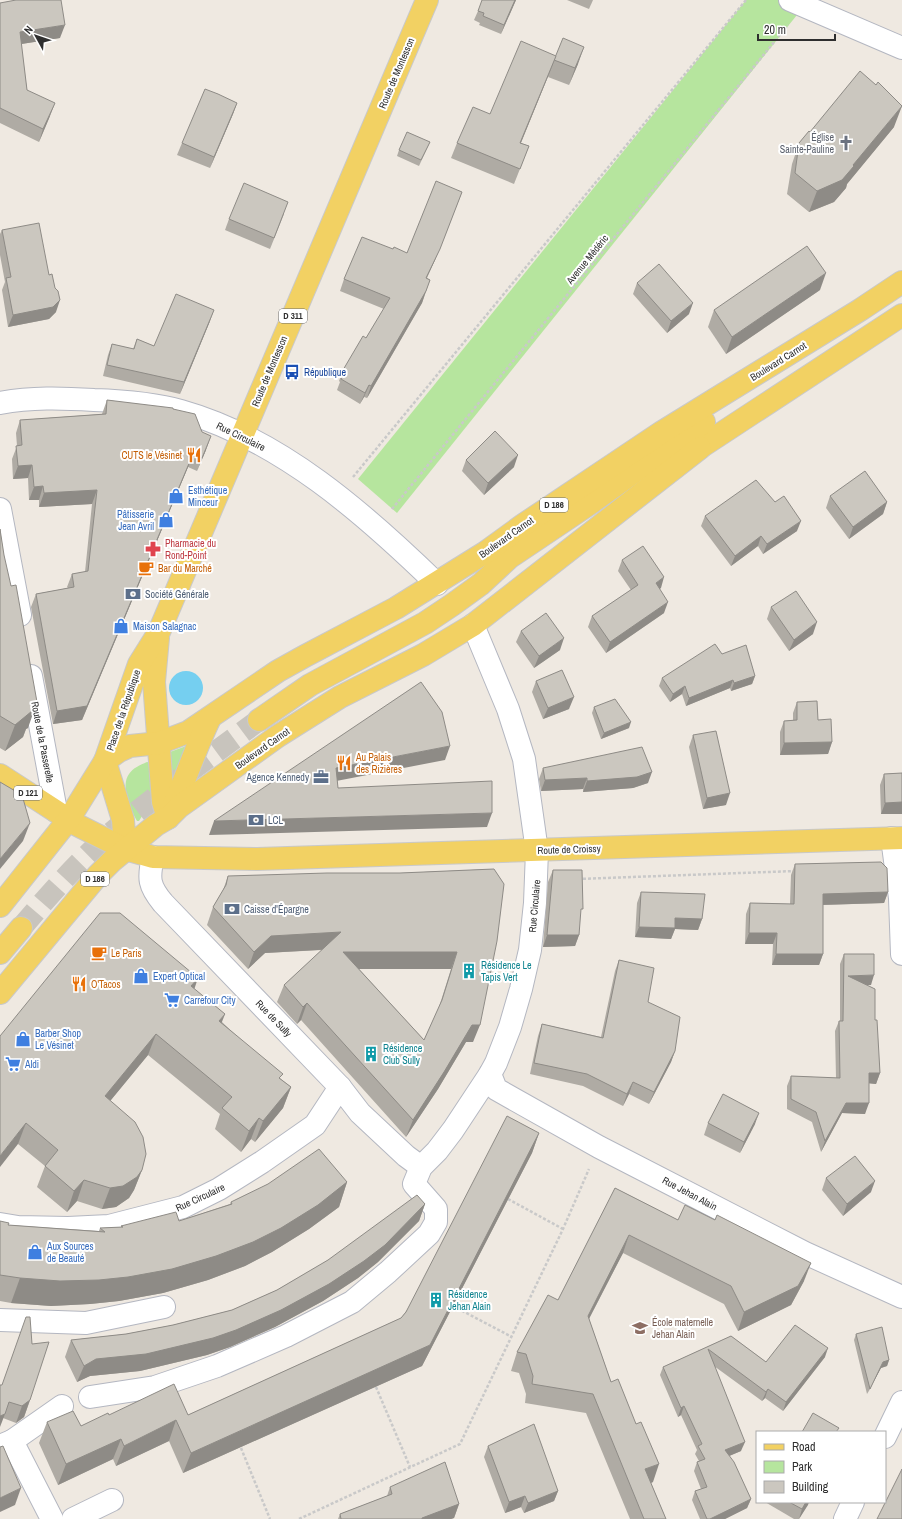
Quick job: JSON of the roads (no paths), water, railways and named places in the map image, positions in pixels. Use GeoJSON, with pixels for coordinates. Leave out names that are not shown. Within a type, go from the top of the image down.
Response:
{"type":"FeatureCollection","features":[{"type":"Feature","properties":{"kind":"main road","name":"Route de Montesson"},"geometry":{"type":"LineString","coordinates":[[159,632],[427,0]]}},
{"type":"Feature","properties":{"kind":"main road","name":"Boulevard Carnot"},"geometry":{"type":"LineString","coordinates":[[259,720],[310,685],[425,623],[481,584],[510,557],[598,498],[860,310],[902,282]]}},
{"type":"Feature","properties":{"kind":"main road","name":"Boulevard Carnot"},"geometry":{"type":"LineString","coordinates":[[210,718],[278,671],[396,608],[437,584],[662,432],[860,310]]}},
{"type":"Feature","properties":{"kind":"main road","name":"Boulevard Carnot"},"geometry":{"type":"LineString","coordinates":[[481,584],[516,569],[598,512],[700,448],[902,315]]}},
{"type":"Feature","properties":{"kind":"main road","name":"Boulevard Carnot"},"geometry":{"type":"LineString","coordinates":[[168,818],[179,807],[219,778],[278,736],[327,704],[365,683],[423,655],[472,625],[700,448]]}},
{"type":"Feature","properties":{"kind":"main road","name":"Place de la République"},"geometry":{"type":"LineString","coordinates":[[159,632],[154,682],[163,802],[168,818]]}},
{"type":"Feature","properties":{"kind":"main road","name":"Place de la République"},"geometry":{"type":"LineString","coordinates":[[125,849],[123,820],[105,761],[139,664],[159,632]]}},
{"type":"Feature","properties":{"kind":"main road","name":"Place de la République"},"geometry":{"type":"LineString","coordinates":[[0,906],[38,858],[63,815],[105,761],[119,751],[130,746],[159,743],[188,732],[210,718]]}},
{"type":"Feature","properties":{"kind":"main road"},"geometry":{"type":"LineString","coordinates":[[63,815],[125,849],[153,857],[168,818],[182,788],[198,744],[210,718]]}},
{"type":"Feature","properties":{"kind":"main road","name":"D 121"},"geometry":{"type":"LineString","coordinates":[[0,775],[63,815]]}},
{"type":"Feature","properties":{"kind":"main road","name":"D 186"},"geometry":{"type":"LineString","coordinates":[[0,993],[98,875],[125,849],[156,825],[168,818]]}},
{"type":"Feature","properties":{"kind":"main road","name":"Route de Croissy"},"geometry":{"type":"LineString","coordinates":[[153,857],[236,858],[537,851],[897,838]]}},
{"type":"Feature","properties":{"kind":"main road"},"geometry":{"type":"LineString","coordinates":[[0,952],[21,928]]}},
{"type":"Feature","properties":{"kind":"street"},"geometry":{"type":"LineString","coordinates":[[797,3],[902,48]]}},
{"type":"Feature","properties":{"kind":"street","name":"Rue Circulaire"},"geometry":{"type":"LineString","coordinates":[[0,402],[18,399],[60,398],[146,404],[180,411],[242,435],[265,446],[337,496],[397,545],[437,584]]}},
{"type":"Feature","properties":{"kind":"street"},"geometry":{"type":"LineString","coordinates":[[0,509],[23,633]]}},
{"type":"Feature","properties":{"kind":"street"},"geometry":{"type":"LineString","coordinates":[[486,552],[542,536]]}},
{"type":"Feature","properties":{"kind":"street","name":"Rue Circulaire"},"geometry":{"type":"LineString","coordinates":[[421,1167],[437,1151],[453,1130],[490,1074],[510,1027],[521,989],[530,950],[535,903],[537,851],[524,759],[508,709],[472,625]]}},
{"type":"Feature","properties":{"kind":"street","name":"Route de la Passerelle"},"geometry":{"type":"LineString","coordinates":[[27,656],[63,815]]}},
{"type":"Feature","properties":{"kind":"street"},"geometry":{"type":"LineString","coordinates":[[897,838],[901,898],[902,954]]}},
{"type":"Feature","properties":{"kind":"street","name":"Rue de Sully"},"geometry":{"type":"LineString","coordinates":[[153,857],[150,870],[150,881],[154,892],[164,904],[340,1087],[360,1113],[406,1156],[421,1167]]}},
{"type":"Feature","properties":{"kind":"street","name":"Rue Jehan Alain"},"geometry":{"type":"LineString","coordinates":[[490,1074],[496,1090],[599,1147],[805,1253],[902,1297]]}},
{"type":"Feature","properties":{"kind":"street","name":"Rue Circulaire"},"geometry":{"type":"LineString","coordinates":[[0,1224],[18,1227],[68,1228],[109,1226],[183,1207],[219,1189],[262,1162],[315,1125],[340,1087]]}},
{"type":"Feature","properties":{"kind":"street"},"geometry":{"type":"LineString","coordinates":[[90,1397],[155,1387],[217,1366],[286,1336],[352,1302],[388,1272],[429,1234],[436,1222],[436,1210],[414,1184],[421,1167]]}},
{"type":"Feature","properties":{"kind":"street"},"geometry":{"type":"LineString","coordinates":[[0,1320],[86,1323],[164,1307]]}},
{"type":"Feature","properties":{"kind":"street"},"geometry":{"type":"LineString","coordinates":[[886,1435],[902,1402]]}},
{"type":"Feature","properties":{"kind":"street"},"geometry":{"type":"LineString","coordinates":[[52,1519],[6,1444],[62,1406]]}},
{"type":"Feature","properties":{"kind":"street"},"geometry":{"type":"LineString","coordinates":[[73,1519],[112,1500]]}},
{"type":"Feature","properties":{"kind":"street"},"geometry":{"type":"LineString","coordinates":[[845,1519],[853,1503]]}},
{"type":"Feature","properties":{"kind":"water"},"geometry":{"type":"Polygon","coordinates":[[[186,671],[198,676],[203,688],[198,700],[186,705],[174,700],[169,688],[174,676],[186,671]]]}},
{"type":"Feature","properties":{"kind":"tunnel"},"geometry":{"type":"LineString","coordinates":[[21,928],[64,879],[111,833],[166,789],[259,720]]}},
{"type":"Feature","properties":{"kind":"place","name":"Église Sainte-Pauline"},"geometry":{"type":"Point","coordinates":[846,143]}},
{"type":"Feature","properties":{"kind":"place","name":"République"},"geometry":{"type":"Point","coordinates":[292,372]}},
{"type":"Feature","properties":{"kind":"place","name":"CUTS le Vésinet"},"geometry":{"type":"Point","coordinates":[194,455]}},
{"type":"Feature","properties":{"kind":"place","name":"Esthétique Minceur"},"geometry":{"type":"Point","coordinates":[176,496]}},
{"type":"Feature","properties":{"kind":"place","name":"Pâtisserie Jean Avril"},"geometry":{"type":"Point","coordinates":[166,520]}},
{"type":"Feature","properties":{"kind":"place","name":"Pharmacie du Rond-Point"},"geometry":{"type":"Point","coordinates":[153,549]}},
{"type":"Feature","properties":{"kind":"place","name":"Bar du Marché"},"geometry":{"type":"Point","coordinates":[146,568]}},
{"type":"Feature","properties":{"kind":"place","name":"Société Générale"},"geometry":{"type":"Point","coordinates":[133,594]}},
{"type":"Feature","properties":{"kind":"place","name":"Maison Salagnac"},"geometry":{"type":"Point","coordinates":[121,626]}},
{"type":"Feature","properties":{"kind":"place","name":"Au Palais des Rizières"},"geometry":{"type":"Point","coordinates":[344,763]}},
{"type":"Feature","properties":{"kind":"place","name":"Agence Kennedy"},"geometry":{"type":"Point","coordinates":[321,777]}},
{"type":"Feature","properties":{"kind":"place","name":"LCL"},"geometry":{"type":"Point","coordinates":[256,820]}},
{"type":"Feature","properties":{"kind":"place","name":"Caisse d'Épargne"},"geometry":{"type":"Point","coordinates":[232,909]}},
{"type":"Feature","properties":{"kind":"place","name":"Le Paris"},"geometry":{"type":"Point","coordinates":[99,953]}},
{"type":"Feature","properties":{"kind":"place","name":"Résidence Le Tapis Vert"},"geometry":{"type":"Point","coordinates":[469,971]}},
{"type":"Feature","properties":{"kind":"place","name":"Expert Optical"},"geometry":{"type":"Point","coordinates":[141,976]}},
{"type":"Feature","properties":{"kind":"place","name":"O'Tacos"},"geometry":{"type":"Point","coordinates":[79,984]}},
{"type":"Feature","properties":{"kind":"place","name":"Carrefour City"},"geometry":{"type":"Point","coordinates":[172,1000]}},
{"type":"Feature","properties":{"kind":"place","name":"Barber Shop Le Vésinet"},"geometry":{"type":"Point","coordinates":[23,1039]}},
{"type":"Feature","properties":{"kind":"place","name":"Résidence Club Sully"},"geometry":{"type":"Point","coordinates":[371,1054]}},
{"type":"Feature","properties":{"kind":"place","name":"Aldi"},"geometry":{"type":"Point","coordinates":[13,1064]}},
{"type":"Feature","properties":{"kind":"place","name":"Aux Sources de Beauté"},"geometry":{"type":"Point","coordinates":[35,1252]}},
{"type":"Feature","properties":{"kind":"place","name":"Résidence Jehan Alain"},"geometry":{"type":"Point","coordinates":[436,1300]}},
{"type":"Feature","properties":{"kind":"place","name":"École maternelle Jehan Alain"},"geometry":{"type":"Point","coordinates":[640,1328]}}]}
